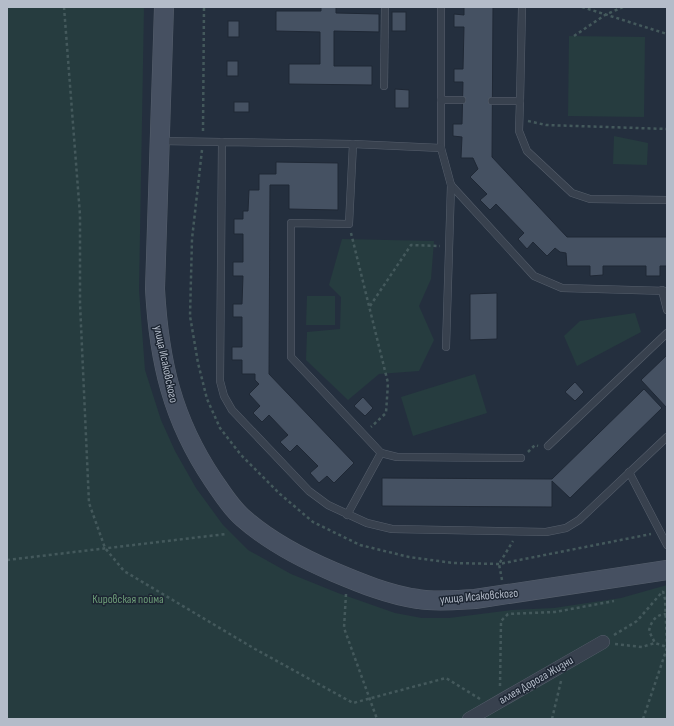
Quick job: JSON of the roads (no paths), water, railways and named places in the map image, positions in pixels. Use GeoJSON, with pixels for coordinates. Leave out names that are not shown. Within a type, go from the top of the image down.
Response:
{"type":"FeatureCollection","features":[{"type":"Feature","properties":{"kind":"street","name":"улица Исаковского"},"geometry":{"type":"LineString","coordinates":[[164,7],[161,141],[155,289],[157,325],[164,368],[174,404],[188,438],[203,465],[224,496],[242,518],[271,540],[299,557],[348,578],[386,591],[418,599],[448,600],[533,591],[667,570]]}},
{"type":"Feature","properties":{"kind":"street","name":"аллея Дорога Жизни"},"geometry":{"type":"LineString","coordinates":[[469,719],[603,642]]}},
{"type":"Feature","properties":{"kind":"lane"},"geometry":{"type":"LineString","coordinates":[[384,86],[385,7]]}},
{"type":"Feature","properties":{"kind":"lane"},"geometry":{"type":"LineString","coordinates":[[442,7],[441,148],[451,185],[446,347]]}},
{"type":"Feature","properties":{"kind":"lane"},"geometry":{"type":"LineString","coordinates":[[522,7],[520,131],[527,151],[572,193],[590,199],[667,200]]}},
{"type":"Feature","properties":{"kind":"lane"},"geometry":{"type":"LineString","coordinates":[[441,100],[462,100]]}},
{"type":"Feature","properties":{"kind":"lane"},"geometry":{"type":"LineString","coordinates":[[492,101],[520,101]]}},
{"type":"Feature","properties":{"kind":"lane"},"geometry":{"type":"LineString","coordinates":[[161,141],[353,144],[441,148]]}},
{"type":"Feature","properties":{"kind":"lane"},"geometry":{"type":"LineString","coordinates":[[222,142],[220,381],[224,396],[232,410],[310,491],[328,505],[367,523],[392,529],[546,532],[566,528],[578,520],[667,437]]}},
{"type":"Feature","properties":{"kind":"lane"},"geometry":{"type":"LineString","coordinates":[[353,144],[349,224],[291,223],[291,357],[380,453],[397,457],[524,456]]}},
{"type":"Feature","properties":{"kind":"lane"},"geometry":{"type":"LineString","coordinates":[[451,185],[534,276],[562,288],[665,290],[667,310]]}},
{"type":"Feature","properties":{"kind":"lane"},"geometry":{"type":"LineString","coordinates":[[548,446],[667,332]]}},
{"type":"Feature","properties":{"kind":"lane"},"geometry":{"type":"LineString","coordinates":[[347,515],[380,453]]}},
{"type":"Feature","properties":{"kind":"lane"},"geometry":{"type":"LineString","coordinates":[[629,472],[667,545]]}},
{"type":"Feature","properties":{"kind":"park label","name":"Кировская пойма"},"geometry":{"type":"Point","coordinates":[128,599]}}]}
